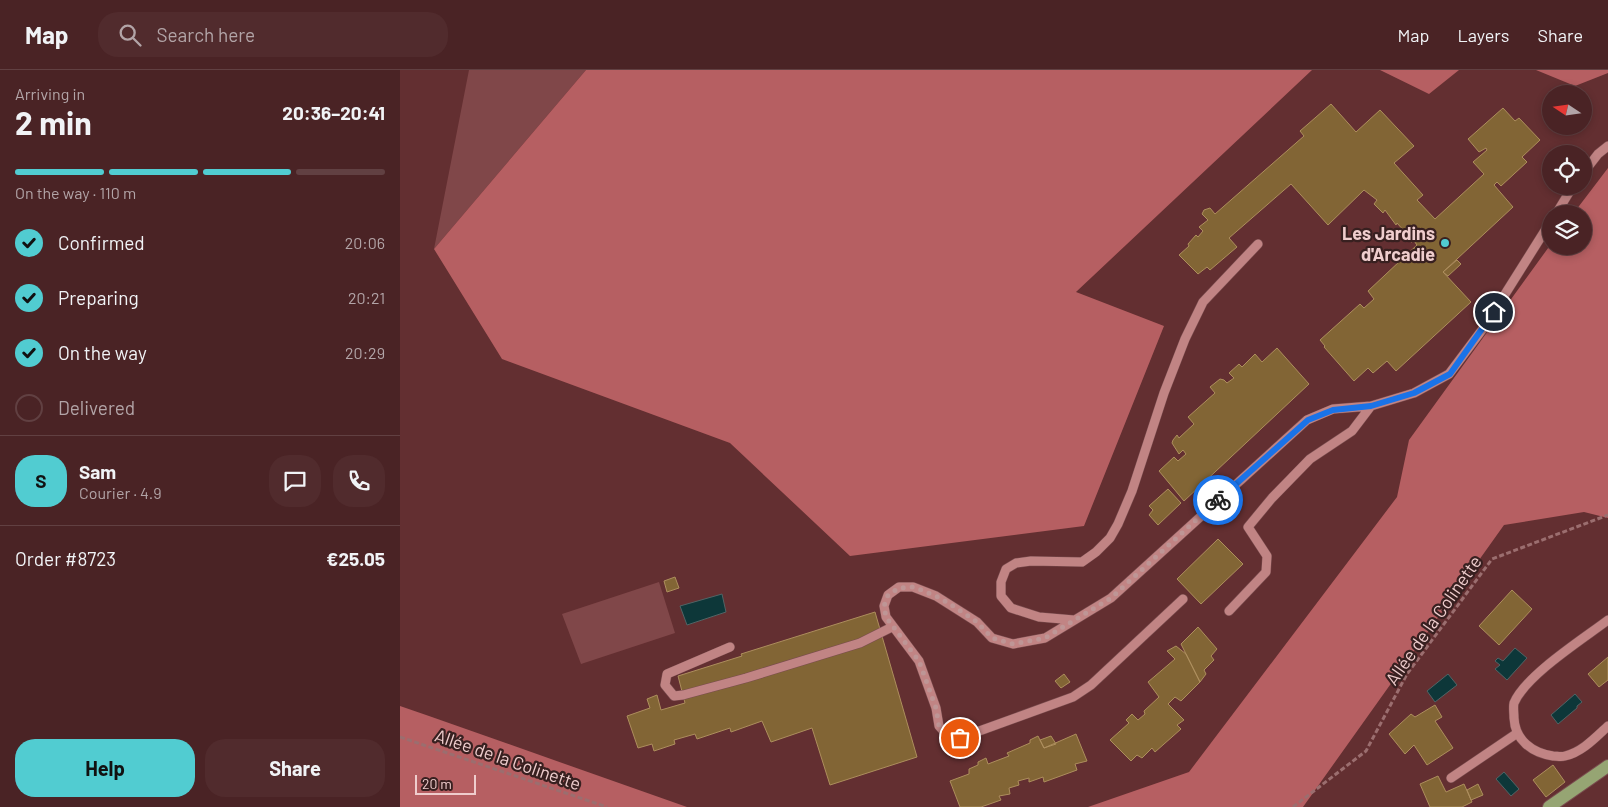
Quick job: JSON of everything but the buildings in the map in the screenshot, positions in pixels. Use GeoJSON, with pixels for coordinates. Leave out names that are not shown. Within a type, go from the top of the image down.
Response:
{"type":"FeatureCollection","features":[{"type":"Feature","properties":{"kind":"main road"},"geometry":{"type":"LineString","coordinates":[[1549,807],[1608,766]]}},
{"type":"Feature","properties":{"kind":"street"},"geometry":{"type":"LineString","coordinates":[[1592,162],[1608,146]]}},
{"type":"Feature","properties":{"kind":"street"},"geometry":{"type":"LineString","coordinates":[[1183,599],[1091,685],[1073,697],[960,738],[948,736],[939,726],[936,708],[919,661],[892,627],[886,617],[884,606],[888,595],[899,588],[914,587],[936,596],[977,622],[992,638],[1013,644],[1045,638],[1111,598],[1308,420],[1333,410],[1371,406],[1414,393],[1450,374],[1485,326],[1542,235]]}},
{"type":"Feature","properties":{"kind":"street"},"geometry":{"type":"LineString","coordinates":[[1074,620],[1039,617],[1011,608],[1001,596],[1001,582],[1006,569],[1016,563],[1082,562],[1096,552],[1110,538],[1132,490],[1164,393],[1185,339],[1203,302],[1258,244]]}},
{"type":"Feature","properties":{"kind":"street"},"geometry":{"type":"LineString","coordinates":[[1229,612],[1266,572],[1267,556],[1248,527],[1272,498],[1310,459],[1352,431],[1371,406]]}},
{"type":"Feature","properties":{"kind":"street"},"geometry":{"type":"LineString","coordinates":[[1608,620],[1522,688],[1513,705],[1516,734],[1524,744],[1542,754],[1564,757],[1585,747],[1608,726]]}},
{"type":"Feature","properties":{"kind":"street"},"geometry":{"type":"LineString","coordinates":[[730,647],[667,674],[665,685],[674,696],[746,678],[860,643],[892,627]]}},
{"type":"Feature","properties":{"kind":"street"},"geometry":{"type":"LineString","coordinates":[[1451,778],[1516,734]]}},
{"type":"Feature","properties":{"kind":"path","name":"Allée de la Colinette"},"geometry":{"type":"LineString","coordinates":[[1293,807],[1366,751],[1407,674],[1492,559],[1608,515]]}},
{"type":"Feature","properties":{"kind":"path","name":"Allée de la Colinette"},"geometry":{"type":"LineString","coordinates":[[400,737],[607,807]]}},
{"type":"Feature","properties":{"kind":"shaded area"},"geometry":{"type":"Polygon","coordinates":[[[469,70],[586,70],[434,249],[469,70]]]}},
{"type":"Feature","properties":{"kind":"shaded area"},"geometry":{"type":"Polygon","coordinates":[[[586,70],[1312,70],[1076,292],[1164,326],[1084,526],[850,556],[730,443],[502,359],[434,249],[586,70]]]}},
{"type":"Feature","properties":{"kind":"shaded area"},"geometry":{"type":"Polygon","coordinates":[[[1380,70],[1459,70],[1429,94],[1380,70]]]}},
{"type":"Feature","properties":{"kind":"shaded area"},"geometry":{"type":"Polygon","coordinates":[[[1536,70],[1608,70],[1608,73],[1578,85],[1573,85],[1536,70]]]}},
{"type":"Feature","properties":{"kind":"shaded area"},"geometry":{"type":"Polygon","coordinates":[[[1608,168],[1608,518],[1584,512],[1504,525],[1303,807],[1088,807],[1189,772],[1397,497],[1409,440],[1543,255],[1592,255],[1592,205],[1580,205],[1587,195],[1592,195],[1592,189],[1608,168]]]}},
{"type":"Feature","properties":{"kind":"shaded area"},"geometry":{"type":"Polygon","coordinates":[[[659,582],[675,633],[581,664],[562,614],[659,582]]]}},
{"type":"Feature","properties":{"kind":"shaded area"},"geometry":{"type":"Polygon","coordinates":[[[400,706],[429,716],[687,807],[400,807],[400,706]]]}},
{"type":"Feature","properties":{"kind":"water"},"geometry":{"type":"Polygon","coordinates":[[[722,594],[726,612],[687,625],[680,606],[722,594]]]}},
{"type":"Feature","properties":{"kind":"water"},"geometry":{"type":"Polygon","coordinates":[[[1515,648],[1527,658],[1507,680],[1495,669],[1500,665],[1495,661],[1498,658],[1503,661],[1515,648]]]}},
{"type":"Feature","properties":{"kind":"water"},"geometry":{"type":"Polygon","coordinates":[[[1448,674],[1457,685],[1435,702],[1427,691],[1448,674]]]}},
{"type":"Feature","properties":{"kind":"water"},"geometry":{"type":"Polygon","coordinates":[[[1575,694],[1582,702],[1558,724],[1551,715],[1575,694]]]}},
{"type":"Feature","properties":{"kind":"water"},"geometry":{"type":"Polygon","coordinates":[[[1504,772],[1519,789],[1511,796],[1496,779],[1504,772]]]}},
{"type":"Feature","properties":{"kind":"way so far"},"geometry":{"type":"LineString","coordinates":[[960,738],[948,736],[939,726],[936,708],[919,661],[886,617],[884,606],[888,595],[899,588],[914,587],[950,604],[977,622],[992,638],[1013,644],[1045,638],[1111,598],[1218,500]]}},
{"type":"Feature","properties":{"kind":"place","name":"Les Jardins d'Arcadie"},"geometry":{"type":"Point","coordinates":[1445,243]}},
{"type":"Feature","properties":{"kind":"route"},"geometry":{"type":"LineString","coordinates":[[1218,500],[1308,420],[1333,410],[1371,406],[1414,393],[1450,374],[1494,312]]}}]}
